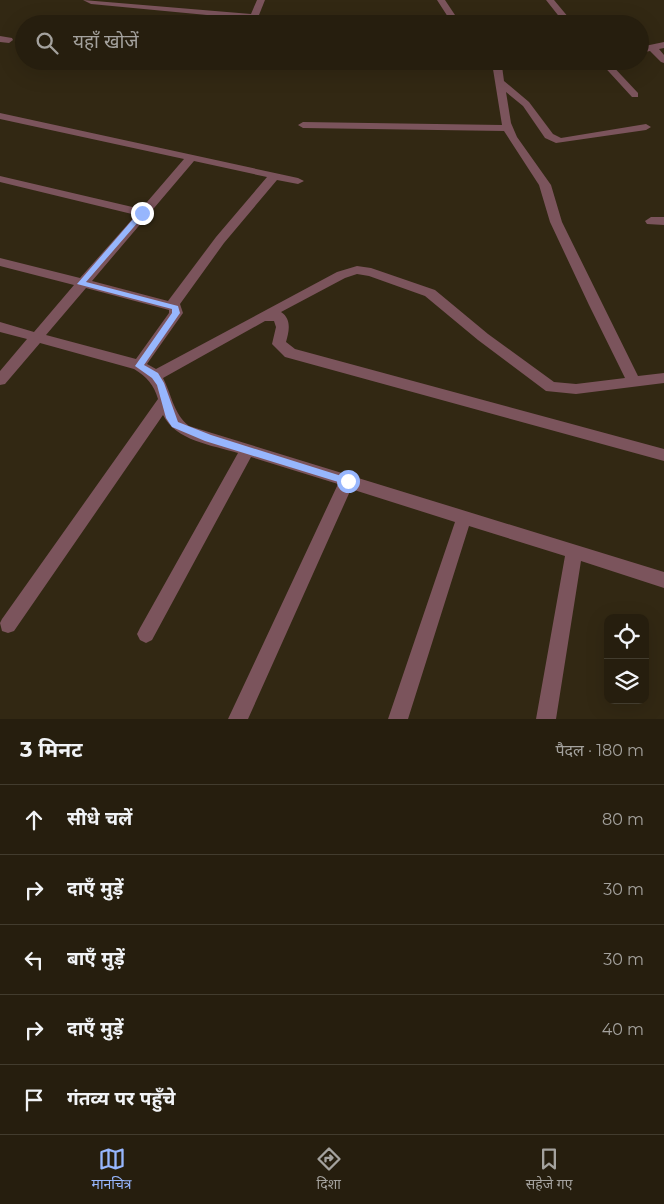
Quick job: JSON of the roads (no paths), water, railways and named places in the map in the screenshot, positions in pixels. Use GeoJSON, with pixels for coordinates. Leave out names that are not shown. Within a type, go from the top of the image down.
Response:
{"type":"FeatureCollection","features":[{"type":"Feature","properties":{"kind":"street"},"geometry":{"type":"LineString","coordinates":[[87,0],[91,2],[216,15]]}},
{"type":"Feature","properties":{"kind":"street"},"geometry":{"type":"LineString","coordinates":[[178,11],[184,0]]}},
{"type":"Feature","properties":{"kind":"street"},"geometry":{"type":"LineString","coordinates":[[255,15],[261,0]]}},
{"type":"Feature","properties":{"kind":"street"},"geometry":{"type":"LineString","coordinates":[[441,0],[451,15]]}},
{"type":"Feature","properties":{"kind":"street"},"geometry":{"type":"LineString","coordinates":[[550,0],[562,15]]}},
{"type":"Feature","properties":{"kind":"street"},"geometry":{"type":"LineString","coordinates":[[649,48],[664,45]]}},
{"type":"Feature","properties":{"kind":"street"},"geometry":{"type":"LineString","coordinates":[[652,47],[664,60]]}},
{"type":"Feature","properties":{"kind":"street"},"geometry":{"type":"LineString","coordinates":[[498,70],[508,128],[512,137],[545,185],[556,222],[594,305],[634,381]]}},
{"type":"Feature","properties":{"kind":"street"},"geometry":{"type":"LineString","coordinates":[[611,70],[635,95]]}},
{"type":"Feature","properties":{"kind":"street"},"geometry":{"type":"LineString","coordinates":[[501,83],[526,104],[550,136],[560,141],[646,127]]}},
{"type":"Feature","properties":{"kind":"street"},"geometry":{"type":"LineString","coordinates":[[0,116],[298,181]]}},
{"type":"Feature","properties":{"kind":"street"},"geometry":{"type":"LineString","coordinates":[[303,126],[508,128]]}},
{"type":"Feature","properties":{"kind":"street"},"geometry":{"type":"LineString","coordinates":[[0,380],[35,336],[191,158]]}},
{"type":"Feature","properties":{"kind":"street"},"geometry":{"type":"LineString","coordinates":[[172,305],[220,240],[274,176]]}},
{"type":"Feature","properties":{"kind":"street"},"geometry":{"type":"LineString","coordinates":[[0,179],[142,213]]}},
{"type":"Feature","properties":{"kind":"street"},"geometry":{"type":"LineString","coordinates":[[651,220],[664,221]]}},
{"type":"Feature","properties":{"kind":"street"},"geometry":{"type":"LineString","coordinates":[[0,262],[175,307],[176,313],[139,366]]}},
{"type":"Feature","properties":{"kind":"street"},"geometry":{"type":"LineString","coordinates":[[155,376],[341,275],[357,270],[365,270],[430,292],[483,338],[551,387],[576,389],[664,378]]}},
{"type":"Feature","properties":{"kind":"street"},"geometry":{"type":"LineString","coordinates":[[263,317],[279,316],[282,327],[279,344],[290,353],[664,455]]}},
{"type":"Feature","properties":{"kind":"street"},"geometry":{"type":"LineString","coordinates":[[0,327],[139,366],[155,376],[161,385],[170,418],[175,425],[184,430],[664,580]]}},
{"type":"Feature","properties":{"kind":"street"},"geometry":{"type":"LineString","coordinates":[[8,625],[166,399]]}},
{"type":"Feature","properties":{"kind":"street"},"geometry":{"type":"LineString","coordinates":[[146,634],[247,450]]}},
{"type":"Feature","properties":{"kind":"street"},"geometry":{"type":"LineString","coordinates":[[238,719],[348,481]]}},
{"type":"Feature","properties":{"kind":"street"},"geometry":{"type":"LineString","coordinates":[[398,719],[464,518]]}},
{"type":"Feature","properties":{"kind":"street"},"geometry":{"type":"LineString","coordinates":[[546,719],[574,552]]}}]}
